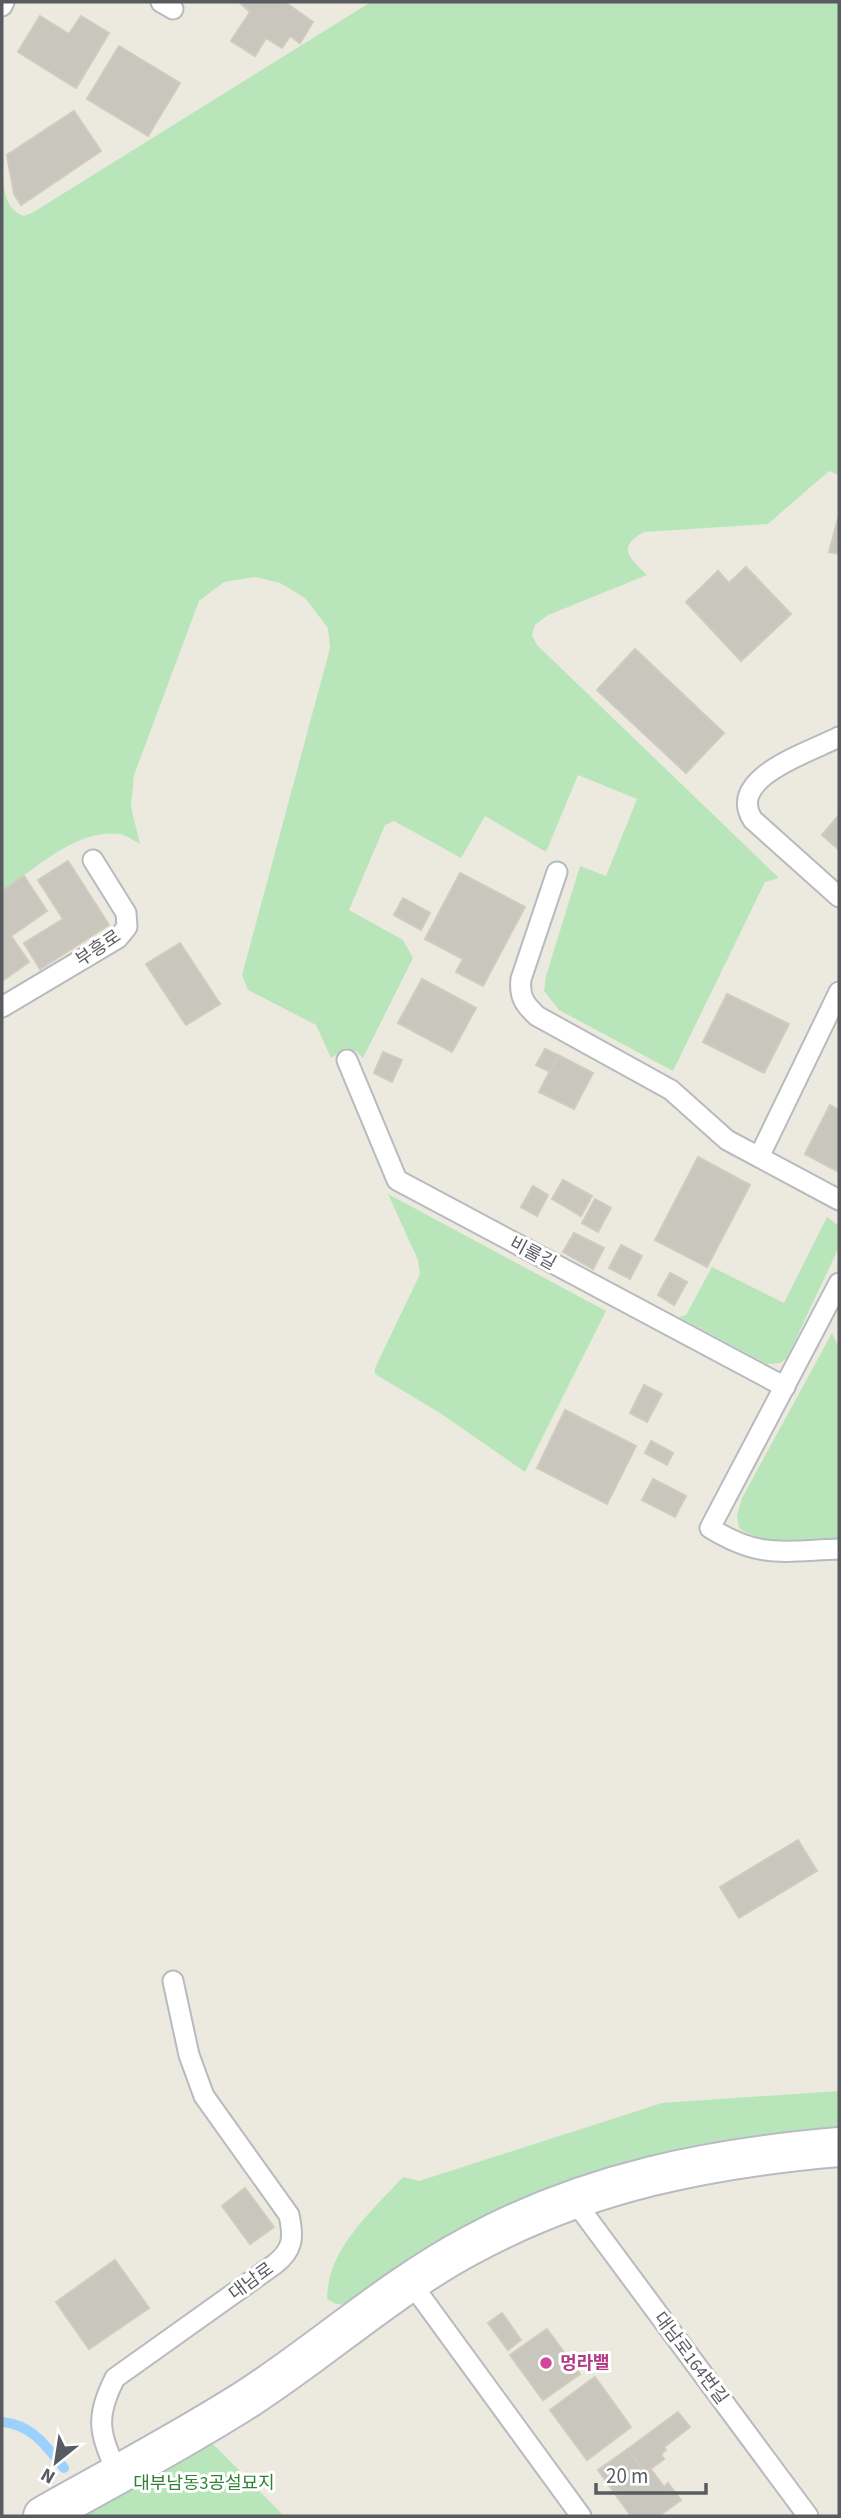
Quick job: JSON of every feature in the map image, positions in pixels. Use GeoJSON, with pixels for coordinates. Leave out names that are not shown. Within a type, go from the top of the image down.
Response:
{"type":"FeatureCollection","features":[{"type":"Feature","properties":{"kind":"street"},"geometry":{"type":"LineString","coordinates":[[43,2516],[192,2434],[253,2395],[411,2283],[471,2244],[573,2199],[621,2182],[681,2167],[755,2154],[839,2147]]}},
{"type":"Feature","properties":{"kind":"lane"},"geometry":{"type":"LineString","coordinates":[[839,737],[761,776],[745,797],[746,810],[752,820],[839,898]]}},
{"type":"Feature","properties":{"kind":"lane","name":"부흥로"},"geometry":{"type":"LineString","coordinates":[[2,1007],[118,938],[127,927],[126,913],[93,860]]}},
{"type":"Feature","properties":{"kind":"lane"},"geometry":{"type":"LineString","coordinates":[[557,872],[521,979],[519,993],[526,1006],[537,1016],[671,1090],[727,1140],[839,1200]]}},
{"type":"Feature","properties":{"kind":"lane"},"geometry":{"type":"LineString","coordinates":[[759,1157],[839,992]]}},
{"type":"Feature","properties":{"kind":"lane","name":"비룰길"},"geometry":{"type":"LineString","coordinates":[[346,1060],[397,1180],[785,1387]]}},
{"type":"Feature","properties":{"kind":"lane"},"geometry":{"type":"LineString","coordinates":[[839,1283],[710,1528],[734,1543],[761,1552],[839,1549]]}},
{"type":"Feature","properties":{"kind":"lane","name":"대남로"},"geometry":{"type":"LineString","coordinates":[[117,2473],[102,2438],[100,2418],[104,2399],[115,2378],[282,2259],[289,2253],[294,2235],[289,2216],[204,2096],[195,2077],[173,1981]]}},
{"type":"Feature","properties":{"kind":"lane","name":"대남로164번길"},"geometry":{"type":"LineString","coordinates":[[573,2199],[808,2516]]}},
{"type":"Feature","properties":{"kind":"lane"},"geometry":{"type":"LineString","coordinates":[[411,2283],[581,2516]]}},
{"type":"Feature","properties":{"kind":"green space"},"geometry":{"type":"Polygon","coordinates":[[[371,2],[839,2],[839,475],[829,471],[768,524],[644,532],[635,537],[628,548],[631,558],[647,575],[548,615],[535,625],[532,635],[537,645],[779,878],[765,882],[673,1071],[559,1010],[544,991],[546,976],[580,866],[606,876],[637,799],[578,775],[546,852],[485,816],[461,858],[394,821],[385,825],[349,910],[403,940],[413,958],[363,1058],[356,1051],[346,1048],[331,1058],[316,1025],[248,990],[242,975],[330,648],[328,628],[305,598],[280,583],[255,577],[224,582],[199,601],[134,775],[131,807],[140,844],[120,834],[88,837],[57,852],[2,891],[2,172],[9,204],[24,216],[32,213],[371,2]]]}},
{"type":"Feature","properties":{"kind":"green space"},"geometry":{"type":"Polygon","coordinates":[[[388,1194],[606,1311],[525,1472],[440,1413],[375,1374],[375,1368],[420,1274],[418,1260],[388,1194]]]}},
{"type":"Feature","properties":{"kind":"green space"},"geometry":{"type":"Polygon","coordinates":[[[827,1217],[839,1226],[839,1247],[787,1358],[780,1363],[767,1364],[679,1317],[686,1315],[712,1267],[784,1303],[827,1217]]]}},
{"type":"Feature","properties":{"kind":"green space"},"geometry":{"type":"Polygon","coordinates":[[[832,1333],[839,1348],[839,1539],[775,1541],[750,1534],[739,1528],[737,1515],[742,1498],[832,1333]]]}},
{"type":"Feature","properties":{"kind":"green space"},"geometry":{"type":"Polygon","coordinates":[[[839,2091],[839,2128],[743,2139],[694,2148],[646,2158],[552,2186],[507,2205],[464,2228],[348,2305],[336,2304],[327,2299],[329,2281],[343,2247],[365,2217],[403,2177],[419,2181],[662,2103],[839,2091]]]}},
{"type":"Feature","properties":{"kind":"green space","name":"대부남동3공설묘지"},"geometry":{"type":"Polygon","coordinates":[[[210,2441],[284,2516],[77,2516],[210,2441]]]}},
{"type":"Feature","properties":{"kind":"building"},"geometry":{"type":"Polygon","coordinates":[[[239,2],[285,2],[313,22],[300,43],[290,36],[282,48],[266,38],[255,56],[231,41],[250,12],[239,2]]]}},
{"type":"Feature","properties":{"kind":"building"},"geometry":{"type":"Polygon","coordinates":[[[40,16],[69,34],[81,16],[109,33],[76,88],[18,52],[40,16]]]}},
{"type":"Feature","properties":{"kind":"building"},"geometry":{"type":"Polygon","coordinates":[[[119,46],[180,83],[148,136],[87,99],[119,46]]]}},
{"type":"Feature","properties":{"kind":"building"},"geometry":{"type":"Polygon","coordinates":[[[74,111],[101,151],[21,205],[14,194],[7,155],[74,111]]]}},
{"type":"Feature","properties":{"kind":"building"},"geometry":{"type":"Polygon","coordinates":[[[839,515],[839,554],[829,552],[839,515]]]}},
{"type":"Feature","properties":{"kind":"building"},"geometry":{"type":"Polygon","coordinates":[[[746,567],[791,614],[741,661],[686,602],[718,571],[729,583],[746,567]]]}},
{"type":"Feature","properties":{"kind":"building"},"geometry":{"type":"Polygon","coordinates":[[[635,649],[724,733],[686,773],[597,690],[635,649]]]}},
{"type":"Feature","properties":{"kind":"building"},"geometry":{"type":"Polygon","coordinates":[[[839,815],[839,850],[822,835],[839,815]]]}},
{"type":"Feature","properties":{"kind":"building"},"geometry":{"type":"Polygon","coordinates":[[[68,861],[109,925],[40,969],[24,943],[63,919],[38,880],[68,861]]]}},
{"type":"Feature","properties":{"kind":"building"},"geometry":{"type":"Polygon","coordinates":[[[460,873],[525,907],[483,986],[456,972],[463,959],[425,939],[460,873]]]}},
{"type":"Feature","properties":{"kind":"building"},"geometry":{"type":"Polygon","coordinates":[[[24,876],[47,911],[11,936],[29,962],[2,981],[2,891],[24,876]]]}},
{"type":"Feature","properties":{"kind":"building"},"geometry":{"type":"Polygon","coordinates":[[[403,898],[430,913],[421,930],[394,915],[403,898]]]}},
{"type":"Feature","properties":{"kind":"building"},"geometry":{"type":"Polygon","coordinates":[[[180,943],[220,1004],[186,1025],[146,964],[180,943]]]}},
{"type":"Feature","properties":{"kind":"building"},"geometry":{"type":"Polygon","coordinates":[[[422,979],[476,1008],[452,1052],[398,1023],[422,979]]]}},
{"type":"Feature","properties":{"kind":"building"},"geometry":{"type":"Polygon","coordinates":[[[727,994],[789,1024],[764,1073],[703,1042],[727,994]]]}},
{"type":"Feature","properties":{"kind":"building"},"geometry":{"type":"Polygon","coordinates":[[[545,1049],[558,1055],[550,1072],[536,1065],[545,1049]]]}},
{"type":"Feature","properties":{"kind":"building"},"geometry":{"type":"Polygon","coordinates":[[[383,1052],[402,1060],[392,1082],[374,1073],[383,1052]]]}},
{"type":"Feature","properties":{"kind":"building"},"geometry":{"type":"Polygon","coordinates":[[[558,1055],[593,1073],[574,1109],[539,1092],[558,1055]]]}},
{"type":"Feature","properties":{"kind":"building"},"geometry":{"type":"Polygon","coordinates":[[[830,1105],[839,1110],[839,1172],[805,1154],[830,1105]]]}},
{"type":"Feature","properties":{"kind":"building"},"geometry":{"type":"Polygon","coordinates":[[[698,1157],[750,1185],[707,1267],[655,1240],[698,1157]]]}},
{"type":"Feature","properties":{"kind":"building"},"geometry":{"type":"Polygon","coordinates":[[[563,1180],[592,1196],[581,1216],[552,1199],[563,1180]]]}},
{"type":"Feature","properties":{"kind":"building"},"geometry":{"type":"Polygon","coordinates":[[[533,1186],[548,1195],[537,1216],[521,1207],[533,1186]]]}},
{"type":"Feature","properties":{"kind":"building"},"geometry":{"type":"Polygon","coordinates":[[[595,1199],[611,1208],[598,1232],[582,1223],[595,1199]]]}},
{"type":"Feature","properties":{"kind":"building"},"geometry":{"type":"Polygon","coordinates":[[[574,1233],[604,1248],[593,1269],[563,1252],[574,1233]]]}},
{"type":"Feature","properties":{"kind":"building"},"geometry":{"type":"Polygon","coordinates":[[[621,1245],[642,1256],[630,1279],[609,1268],[621,1245]]]}},
{"type":"Feature","properties":{"kind":"building"},"geometry":{"type":"Polygon","coordinates":[[[670,1273],[687,1282],[674,1305],[658,1295],[670,1273]]]}},
{"type":"Feature","properties":{"kind":"building"},"geometry":{"type":"Polygon","coordinates":[[[644,1385],[662,1394],[647,1422],[630,1413],[644,1385]]]}},
{"type":"Feature","properties":{"kind":"building"},"geometry":{"type":"Polygon","coordinates":[[[565,1410],[636,1446],[607,1504],[537,1468],[565,1410]]]}},
{"type":"Feature","properties":{"kind":"building"},"geometry":{"type":"Polygon","coordinates":[[[651,1441],[673,1453],[667,1465],[645,1453],[651,1441]]]}},
{"type":"Feature","properties":{"kind":"building"},"geometry":{"type":"Polygon","coordinates":[[[653,1479],[686,1496],[675,1517],[642,1500],[653,1479]]]}},
{"type":"Feature","properties":{"kind":"building"},"geometry":{"type":"Polygon","coordinates":[[[798,1840],[817,1871],[739,1918],[720,1887],[798,1840]]]}},
{"type":"Feature","properties":{"kind":"building"},"geometry":{"type":"Polygon","coordinates":[[[245,2188],[274,2227],[250,2244],[222,2206],[245,2188]]]}},
{"type":"Feature","properties":{"kind":"building"},"geometry":{"type":"Polygon","coordinates":[[[115,2260],[149,2308],[89,2349],[56,2302],[115,2260]]]}},
{"type":"Feature","properties":{"kind":"building"},"geometry":{"type":"Polygon","coordinates":[[[502,2313],[521,2340],[508,2350],[488,2323],[502,2313]]]}},
{"type":"Feature","properties":{"kind":"building"},"geometry":{"type":"Polygon","coordinates":[[[547,2329],[580,2374],[543,2400],[510,2355],[547,2329]]]}},
{"type":"Feature","properties":{"kind":"building"},"geometry":{"type":"Polygon","coordinates":[[[595,2377],[631,2427],[587,2460],[550,2410],[595,2377]]]}},
{"type":"Feature","properties":{"kind":"building"},"geometry":{"type":"Polygon","coordinates":[[[678,2412],[690,2427],[664,2447],[666,2450],[661,2454],[664,2459],[645,2473],[628,2449],[678,2412]]]}},
{"type":"Feature","properties":{"kind":"building"},"geometry":{"type":"Polygon","coordinates":[[[628,2449],[645,2473],[650,2468],[664,2487],[668,2483],[681,2500],[659,2516],[631,2516],[598,2470],[628,2449]]]}},
{"type":"Feature","properties":{"kind":"waterway"},"geometry":{"type":"LineString","coordinates":[[2,2422],[30,2432],[64,2468]]}},
{"type":"Feature","properties":{"kind":"place","name":"멍라밸"},"geometry":{"type":"Point","coordinates":[546,2363]}}]}
